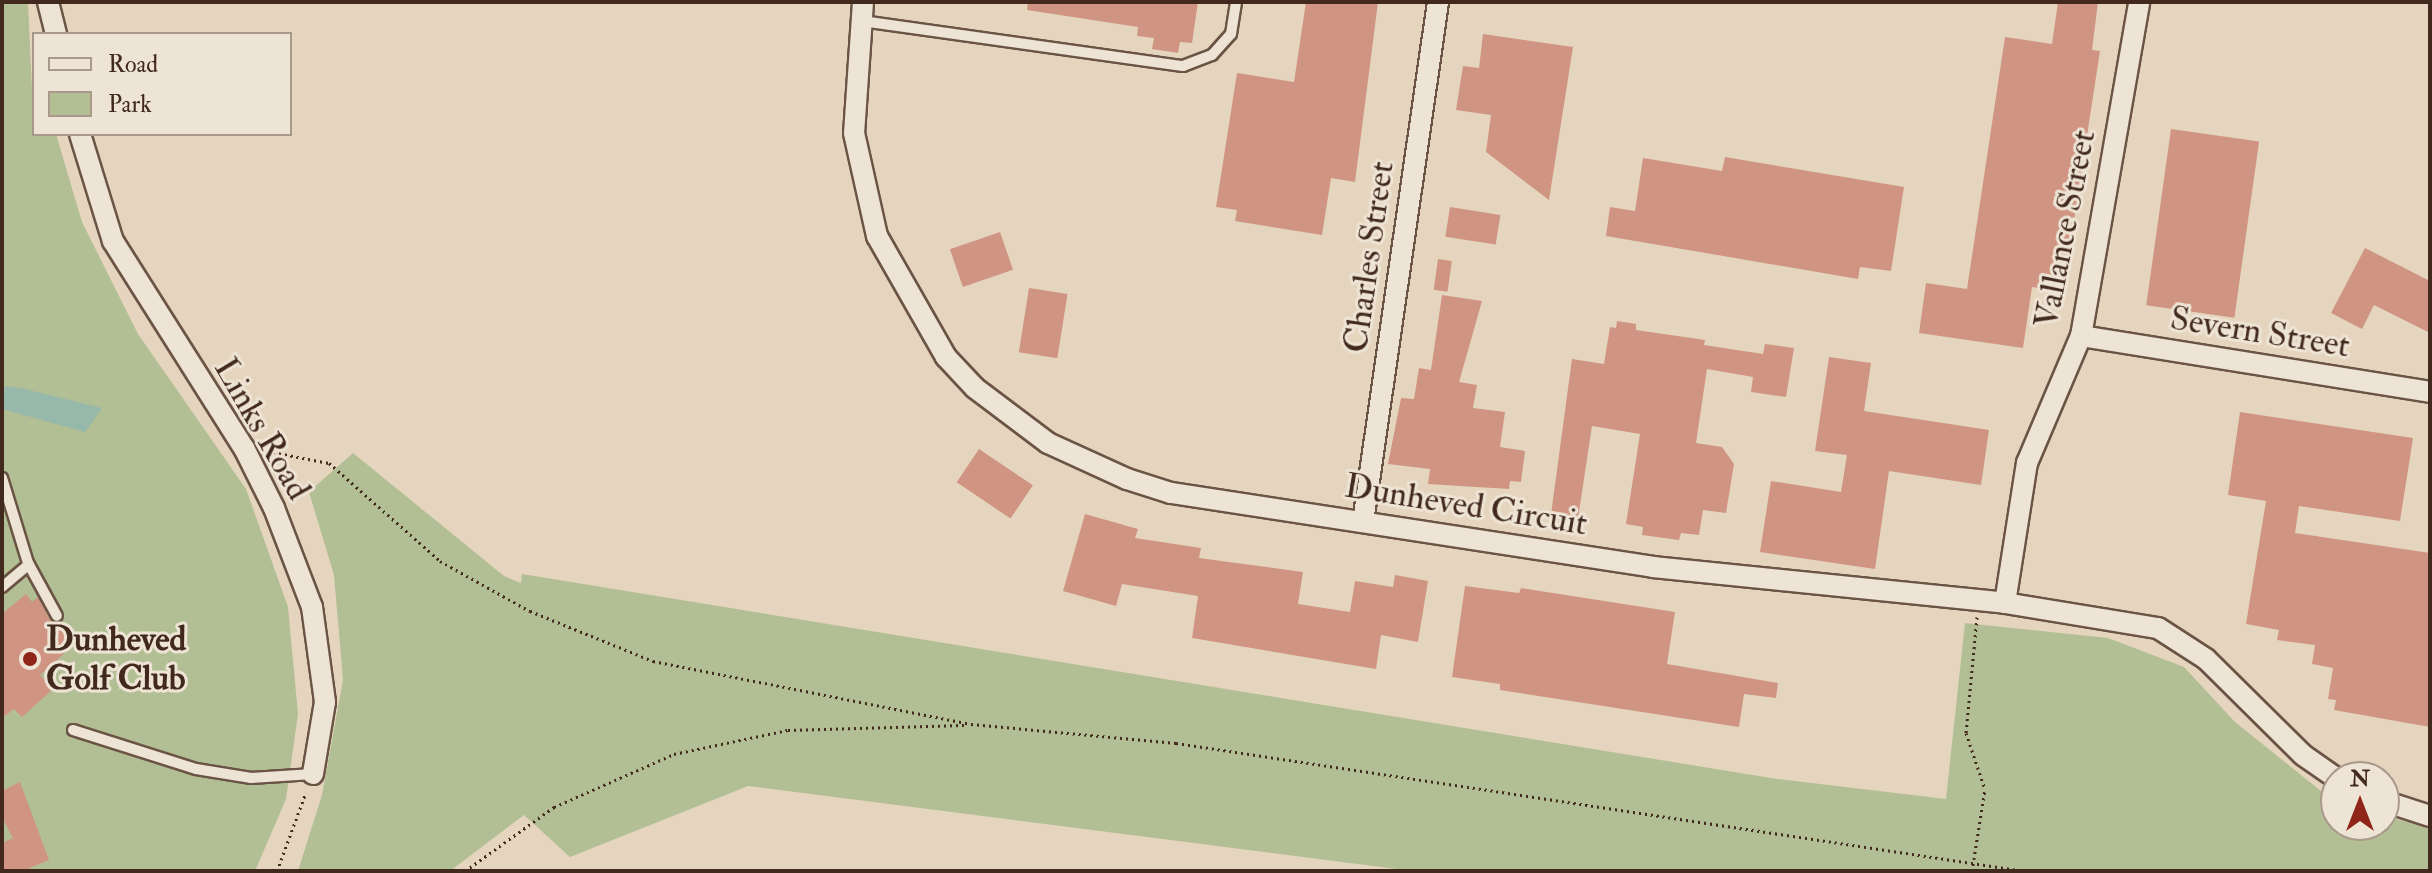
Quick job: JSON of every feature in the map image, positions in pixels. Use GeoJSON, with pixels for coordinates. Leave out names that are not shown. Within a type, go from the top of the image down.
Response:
{"type":"FeatureCollection","features":[{"type":"Feature","properties":{"kind":"street"},"geometry":{"type":"LineString","coordinates":[[48,2],[56,32]]}},
{"type":"Feature","properties":{"kind":"street","name":"Charles Street"},"geometry":{"type":"LineString","coordinates":[[1363,522],[1438,2]]}},
{"type":"Feature","properties":{"kind":"street","name":"Vallance Street"},"geometry":{"type":"LineString","coordinates":[[2005,603],[2027,463],[2081,336],[2139,2]]}},
{"type":"Feature","properties":{"kind":"street","name":"Dunheved Circuit"},"geometry":{"type":"LineString","coordinates":[[862,11],[854,133],[869,212],[877,236],[946,357],[975,388],[1048,443],[1127,479],[1171,493],[1653,567],[2005,603],[2158,628],[2206,659],[2303,755],[2320,767]]}},
{"type":"Feature","properties":{"kind":"street","name":"Links Road"},"geometry":{"type":"LineString","coordinates":[[81,136],[113,241],[244,448],[274,508],[312,607],[325,702],[313,774]]}},
{"type":"Feature","properties":{"kind":"street","name":"Severn Street"},"geometry":{"type":"LineString","coordinates":[[2081,336],[2430,392]]}},
{"type":"Feature","properties":{"kind":"street"},"geometry":{"type":"LineString","coordinates":[[2400,806],[2430,816]]}},
{"type":"Feature","properties":{"kind":"lane"},"geometry":{"type":"LineString","coordinates":[[862,11],[1183,66],[1212,55],[1231,34],[1236,2]]}},
{"type":"Feature","properties":{"kind":"lane"},"geometry":{"type":"LineString","coordinates":[[2,478],[29,564],[57,616]]}},
{"type":"Feature","properties":{"kind":"lane"},"geometry":{"type":"LineString","coordinates":[[2,587],[29,564]]}},
{"type":"Feature","properties":{"kind":"lane"},"geometry":{"type":"LineString","coordinates":[[73,730],[196,769],[251,778],[313,774]]}},
{"type":"Feature","properties":{"kind":"path"},"geometry":{"type":"LineString","coordinates":[[244,448],[329,463],[440,561],[530,611],[653,661],[971,724],[1176,743],[2024,871]]}},
{"type":"Feature","properties":{"kind":"path"},"geometry":{"type":"LineString","coordinates":[[1972,871],[1985,789],[1966,733],[1978,601]]}},
{"type":"Feature","properties":{"kind":"path"},"geometry":{"type":"LineString","coordinates":[[465,871],[554,807],[674,754],[788,730],[971,724]]}},
{"type":"Feature","properties":{"kind":"path"},"geometry":{"type":"LineString","coordinates":[[277,871],[302,802]]}},
{"type":"Feature","properties":{"kind":"green space","name":"Dunheved Golf Club"},"geometry":{"type":"Polygon","coordinates":[[[2,2],[28,2],[32,136],[57,136],[82,222],[138,334],[246,489],[288,607],[298,714],[286,799],[255,871],[2,871],[2,2]]]}},
{"type":"Feature","properties":{"kind":"green space"},"geometry":{"type":"Polygon","coordinates":[[[353,453],[504,576],[521,583],[522,574],[1777,779],[1946,799],[1965,623],[2108,638],[2184,667],[2235,722],[2320,790],[2320,841],[2400,841],[2400,820],[2430,828],[2430,871],[1412,871],[748,786],[570,857],[524,815],[450,871],[298,871],[322,795],[343,680],[334,575],[309,492],[353,453]]]}},
{"type":"Feature","properties":{"kind":"shaded area"},"geometry":{"type":"Polygon","coordinates":[[[5,386],[102,408],[85,432],[2,409],[5,386]]]}},
{"type":"Feature","properties":{"kind":"building"},"geometry":{"type":"Polygon","coordinates":[[[1028,2],[1198,2],[1192,43],[1180,42],[1178,53],[1152,49],[1154,38],[1137,36],[1138,27],[1027,10],[1028,2]]]}},
{"type":"Feature","properties":{"kind":"building"},"geometry":{"type":"Polygon","coordinates":[[[1306,2],[1378,2],[1355,182],[1331,178],[1322,235],[1235,221],[1237,210],[1216,207],[1237,73],[1294,82],[1306,2]]]}},
{"type":"Feature","properties":{"kind":"building"},"geometry":{"type":"Polygon","coordinates":[[[2058,2],[2098,2],[2092,50],[2100,51],[2063,292],[2032,287],[2023,348],[1919,333],[1926,283],[1967,289],[2005,37],[2052,44],[2058,2]]]}},
{"type":"Feature","properties":{"kind":"building"},"geometry":{"type":"Polygon","coordinates":[[[1483,34],[1573,47],[1549,200],[1486,152],[1491,115],[1456,110],[1463,66],[1479,68],[1483,34]]]}},
{"type":"Feature","properties":{"kind":"building"},"geometry":{"type":"Polygon","coordinates":[[[2171,129],[2259,141],[2234,318],[2146,305],[2171,129]]]}},
{"type":"Feature","properties":{"kind":"building"},"geometry":{"type":"Polygon","coordinates":[[[1725,157],[1904,187],[1891,271],[1860,267],[1858,279],[1606,236],[1610,207],[1635,211],[1643,158],[1722,171],[1725,157]]]}},
{"type":"Feature","properties":{"kind":"building"},"geometry":{"type":"Polygon","coordinates":[[[1450,207],[1500,215],[1496,245],[1445,237],[1450,207]]]}},
{"type":"Feature","properties":{"kind":"building"},"geometry":{"type":"Polygon","coordinates":[[[1000,232],[1013,270],[963,287],[950,249],[1000,232]]]}},
{"type":"Feature","properties":{"kind":"building"},"geometry":{"type":"Polygon","coordinates":[[[2365,248],[2430,281],[2430,333],[2374,305],[2362,329],[2331,313],[2365,248]]]}},
{"type":"Feature","properties":{"kind":"building"},"geometry":{"type":"Polygon","coordinates":[[[1438,259],[1452,261],[1448,292],[1434,290],[1438,259]]]}},
{"type":"Feature","properties":{"kind":"building"},"geometry":{"type":"Polygon","coordinates":[[[1029,288],[1068,294],[1057,358],[1019,352],[1029,288]]]}},
{"type":"Feature","properties":{"kind":"building"},"geometry":{"type":"Polygon","coordinates":[[[1442,295],[1482,301],[1459,382],[1477,385],[1473,408],[1505,412],[1500,447],[1525,451],[1521,482],[1510,481],[1509,489],[1428,484],[1430,469],[1388,464],[1401,398],[1414,399],[1419,368],[1431,370],[1442,295]]]}},
{"type":"Feature","properties":{"kind":"building"},"geometry":{"type":"Polygon","coordinates":[[[1617,321],[1636,324],[1636,330],[1705,340],[1704,345],[1763,354],[1765,344],[1794,348],[1786,397],[1751,392],[1753,377],[1707,369],[1696,443],[1722,447],[1734,464],[1726,513],[1703,510],[1699,535],[1681,533],[1679,540],[1642,535],[1643,527],[1626,524],[1640,434],[1592,426],[1577,525],[1550,522],[1572,359],[1604,364],[1610,327],[1616,328],[1617,321]]]}},
{"type":"Feature","properties":{"kind":"building"},"geometry":{"type":"Polygon","coordinates":[[[1829,357],[1871,363],[1864,411],[1989,430],[1981,485],[1889,471],[1875,569],[1760,552],[1771,481],[1841,492],[1847,455],[1815,451],[1829,357]]]}},
{"type":"Feature","properties":{"kind":"building"},"geometry":{"type":"Polygon","coordinates":[[[2240,412],[2413,438],[2400,521],[2299,506],[2295,533],[2430,553],[2430,727],[2334,710],[2336,700],[2328,699],[2333,668],[2312,664],[2315,645],[2277,640],[2279,630],[2246,624],[2266,501],[2228,495],[2240,412]]]}},
{"type":"Feature","properties":{"kind":"building"},"geometry":{"type":"Polygon","coordinates":[[[979,449],[1033,485],[1011,519],[957,482],[979,449]]]}},
{"type":"Feature","properties":{"kind":"building"},"geometry":{"type":"Polygon","coordinates":[[[1085,514],[1138,529],[1135,538],[1201,548],[1199,558],[1303,572],[1298,604],[1350,612],[1355,581],[1393,587],[1395,575],[1428,581],[1418,642],[1381,635],[1376,669],[1192,638],[1198,596],[1122,584],[1116,606],[1063,591],[1085,514]]]}},
{"type":"Feature","properties":{"kind":"building"},"geometry":{"type":"Polygon","coordinates":[[[1465,586],[1519,593],[1521,588],[1675,612],[1667,664],[1778,683],[1776,698],[1744,694],[1739,727],[1500,690],[1500,684],[1452,677],[1465,586]]]}},
{"type":"Feature","properties":{"kind":"building","name":"Dunheved Golf Club"},"geometry":{"type":"Polygon","coordinates":[[[26,594],[32,602],[38,597],[50,620],[60,623],[76,643],[40,675],[53,689],[22,717],[14,709],[2,718],[2,614],[26,594]]]}},
{"type":"Feature","properties":{"kind":"building"},"geometry":{"type":"Polygon","coordinates":[[[20,782],[49,860],[23,871],[2,871],[2,843],[13,838],[2,817],[2,791],[20,782]]]}},
{"type":"Feature","properties":{"kind":"place","name":"Dunheved Golf Club"},"geometry":{"type":"Point","coordinates":[30,659]}}]}
